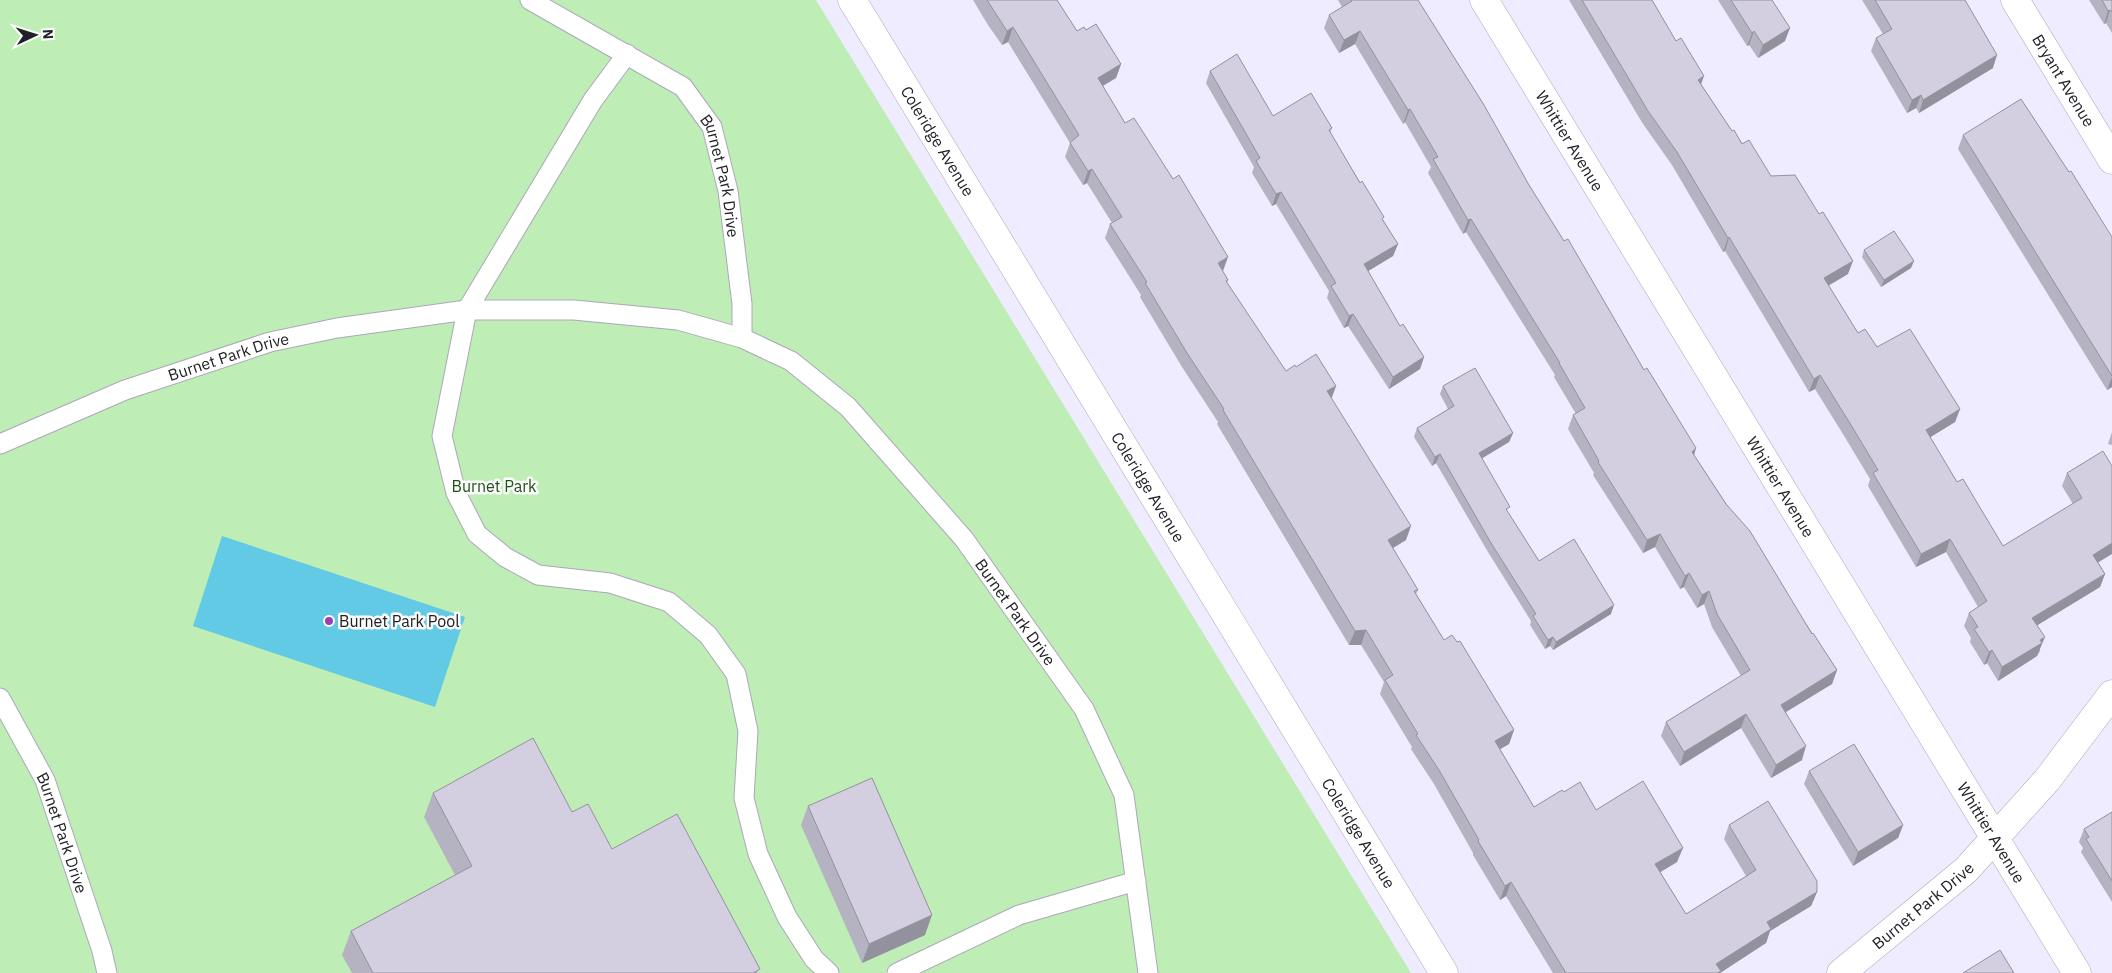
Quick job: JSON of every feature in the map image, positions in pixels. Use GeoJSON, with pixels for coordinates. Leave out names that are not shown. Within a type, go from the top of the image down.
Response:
{"type":"FeatureCollection","features":[{"type":"Feature","properties":{"kind":"street","name":"Coleridge Avenue"},"geometry":{"type":"LineString","coordinates":[[852,0],[1444,973]]}},
{"type":"Feature","properties":{"kind":"street","name":"Whittier Avenue"},"geometry":{"type":"LineString","coordinates":[[1484,0],[2077,973]]}},
{"type":"Feature","properties":{"kind":"street","name":"Bryant Avenue"},"geometry":{"type":"LineString","coordinates":[[2014,0],[2112,160]]}},
{"type":"Feature","properties":{"kind":"street","name":"Burnet Park Drive"},"geometry":{"type":"LineString","coordinates":[[1841,973],[1966,870],[2046,780],[2112,694]]}},
{"type":"Feature","properties":{"kind":"lane","name":"Burnet Park Drive"},"geometry":{"type":"LineString","coordinates":[[530,0],[683,87],[712,126],[728,191],[742,304],[742,338]]}},
{"type":"Feature","properties":{"kind":"lane"},"geometry":{"type":"LineString","coordinates":[[627,54],[592,100],[467,310],[442,436],[456,493],[477,534],[505,556],[538,575],[610,583],[669,602],[708,635],[736,674],[748,731],[744,798],[758,854],[787,917],[814,959],[828,973]]}},
{"type":"Feature","properties":{"kind":"lane","name":"Burnet Park Drive"},"geometry":{"type":"LineString","coordinates":[[0,444],[125,390],[270,342],[337,328],[467,310],[574,310],[678,320],[742,338],[791,361],[848,407],[964,539],[1084,709],[1124,795],[1148,973]]}},
{"type":"Feature","properties":{"kind":"lane","name":"Burnet Park Drive"},"geometry":{"type":"LineString","coordinates":[[0,698],[45,780],[102,951],[107,973]]}},
{"type":"Feature","properties":{"kind":"lane"},"geometry":{"type":"LineString","coordinates":[[897,973],[1018,915],[1136,882]]}},
{"type":"Feature","properties":{"kind":"green space","name":"Burnet Park"},"geometry":{"type":"Polygon","coordinates":[[[0,0],[816,0],[1411,973],[0,973],[0,0]]]}},
{"type":"Feature","properties":{"kind":"water","name":"Burnet Park Pool"},"geometry":{"type":"Polygon","coordinates":[[[222,536],[465,617],[435,707],[193,626],[222,536]]]}},
{"type":"Feature","properties":{"kind":"building"},"geometry":{"type":"Polygon","coordinates":[[[987,0],[1057,0],[1077,31],[1084,27],[1086,30],[1096,24],[1121,64],[1098,78],[1125,123],[1134,118],[1173,179],[1179,175],[1228,257],[1218,263],[1228,280],[1226,281],[1286,371],[1316,354],[1336,386],[1327,391],[1411,526],[1388,540],[1418,590],[1414,591],[1444,640],[1452,635],[1457,642],[1460,641],[1514,730],[1495,741],[1534,807],[1562,790],[1564,792],[1580,782],[1596,810],[1643,781],[1683,848],[1655,864],[1686,914],[1756,870],[1729,825],[1768,801],[1817,881],[1817,892],[1767,922],[1771,929],[1716,964],[1721,971],[1717,973],[1566,973],[1511,882],[1505,886],[1439,770],[1416,735],[1418,734],[1385,680],[1393,675],[1366,630],[1355,631],[1224,409],[1187,353],[1145,283],[1147,282],[1110,224],[1122,217],[1092,169],[1088,171],[1070,143],[1079,135],[1013,27],[1007,31],[987,0]]]}},
{"type":"Feature","properties":{"kind":"building"},"geometry":{"type":"Polygon","coordinates":[[[1351,0],[1418,0],[1484,105],[1529,185],[1564,241],[1568,239],[1644,370],[1647,368],[1696,448],[1692,452],[1726,504],[1750,531],[1812,634],[1837,670],[1781,705],[1806,746],[1776,765],[1746,714],[1684,752],[1666,722],[1750,670],[1717,614],[1709,591],[1702,595],[1689,573],[1685,576],[1660,534],[1647,540],[1598,462],[1573,415],[1585,408],[1560,363],[1471,219],[1468,220],[1433,159],[1438,157],[1360,31],[1344,40],[1329,15],[1351,0]]]}},
{"type":"Feature","properties":{"kind":"building"},"geometry":{"type":"Polygon","coordinates":[[[1582,0],[1652,0],[1676,41],[1681,38],[1704,76],[1698,80],[1742,144],[1749,140],[1771,176],[1795,175],[1819,214],[1823,212],[1853,261],[1824,278],[1858,333],[1865,329],[1877,347],[1910,329],[1960,409],[1926,430],[1957,482],[1963,479],[2003,546],[2082,498],[2067,473],[2103,451],[2112,466],[2112,543],[2093,555],[2105,574],[2032,618],[2045,637],[2040,640],[2042,643],[2002,667],[1992,650],[1989,652],[1974,629],[1978,627],[1969,613],[1987,601],[1950,539],[1921,554],[1873,473],[1878,470],[1851,425],[1820,375],[1814,379],[1677,152],[1648,111],[1582,0]]]}},
{"type":"Feature","properties":{"kind":"building"},"geometry":{"type":"Polygon","coordinates":[[[1731,0],[1772,0],[1790,28],[1763,45],[1754,31],[1752,33],[1731,0]]]}},
{"type":"Feature","properties":{"kind":"building"},"geometry":{"type":"Polygon","coordinates":[[[1875,0],[1965,0],[1997,55],[1923,100],[1921,95],[1912,100],[1876,38],[1892,29],[1875,0]]]}},
{"type":"Feature","properties":{"kind":"building"},"geometry":{"type":"Polygon","coordinates":[[[2102,0],[2112,0],[2112,12],[2108,11],[2102,0]]]}},
{"type":"Feature","properties":{"kind":"building"},"geometry":{"type":"Polygon","coordinates":[[[1237,54],[1273,116],[1311,93],[1332,128],[1329,130],[1360,183],[1362,181],[1384,217],[1382,219],[1398,244],[1364,264],[1400,326],[1403,324],[1424,357],[1393,377],[1353,314],[1349,316],[1331,286],[1336,283],[1281,192],[1276,194],[1256,161],[1260,158],[1210,71],[1237,54]]]}},
{"type":"Feature","properties":{"kind":"building"},"geometry":{"type":"Polygon","coordinates":[[[2021,99],[2069,172],[2071,171],[2112,237],[2112,376],[1963,135],[2021,99]]]}},
{"type":"Feature","properties":{"kind":"building"},"geometry":{"type":"Polygon","coordinates":[[[1894,231],[1914,261],[1884,280],[1864,250],[1894,231]]]}},
{"type":"Feature","properties":{"kind":"building"},"geometry":{"type":"Polygon","coordinates":[[[1475,368],[1513,433],[1479,453],[1510,507],[1506,509],[1539,561],[1574,539],[1614,605],[1556,642],[1553,637],[1548,640],[1533,616],[1536,614],[1491,543],[1440,454],[1435,457],[1417,428],[1454,406],[1443,386],[1475,368]]]}},
{"type":"Feature","properties":{"kind":"building"},"geometry":{"type":"Polygon","coordinates":[[[533,738],[572,812],[588,804],[612,849],[677,814],[760,969],[753,973],[373,973],[351,931],[472,866],[433,793],[533,738]]]}},
{"type":"Feature","properties":{"kind":"building"},"geometry":{"type":"Polygon","coordinates":[[[1854,744],[1903,825],[1858,852],[1809,771],[1854,744]]]}},
{"type":"Feature","properties":{"kind":"building"},"geometry":{"type":"Polygon","coordinates":[[[872,778],[932,915],[869,944],[808,806],[872,778]]]}},
{"type":"Feature","properties":{"kind":"building"},"geometry":{"type":"Polygon","coordinates":[[[2112,812],[2112,881],[2086,839],[2089,837],[2084,829],[2112,812]]]}},
{"type":"Feature","properties":{"kind":"building"},"geometry":{"type":"Polygon","coordinates":[[[2000,950],[2014,973],[1963,973],[2000,950]]]}},
{"type":"Feature","properties":{"kind":"place","name":"Burnet Park Pool"},"geometry":{"type":"Point","coordinates":[329,621]}}]}
